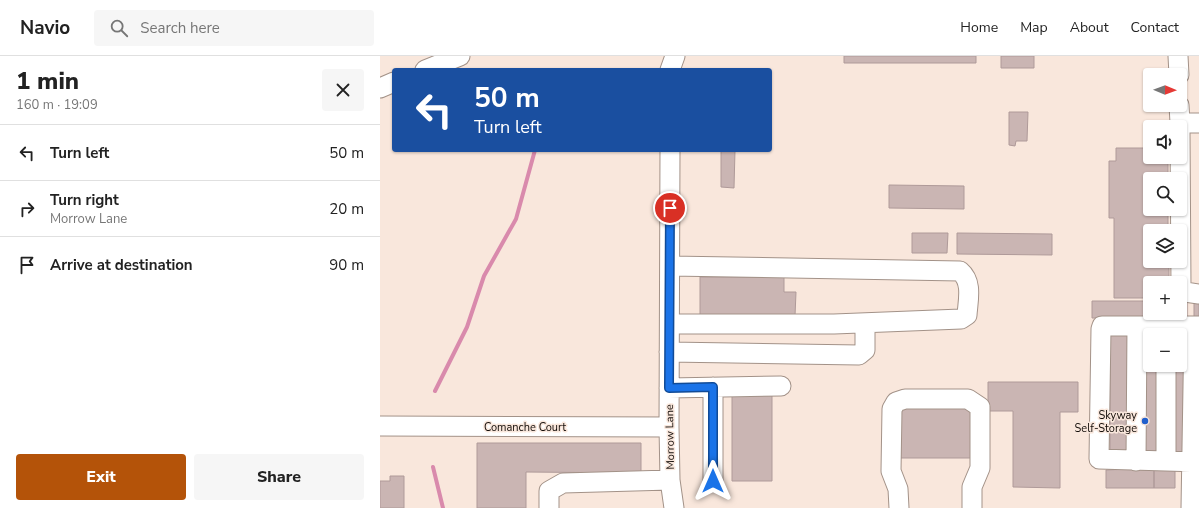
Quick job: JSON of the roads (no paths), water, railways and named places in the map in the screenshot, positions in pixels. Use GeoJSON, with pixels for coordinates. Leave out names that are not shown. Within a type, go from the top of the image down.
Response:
{"type":"FeatureCollection","features":[{"type":"Feature","properties":{"kind":"street"},"geometry":{"type":"LineString","coordinates":[[430,68],[460,56]]}},
{"type":"Feature","properties":{"kind":"street"},"geometry":{"type":"LineString","coordinates":[[670,56],[670,68]]}},
{"type":"Feature","properties":{"kind":"street"},"geometry":{"type":"LineString","coordinates":[[671,68],[675,56]]}},
{"type":"Feature","properties":{"kind":"street"},"geometry":{"type":"LineString","coordinates":[[1178,56],[1179,68]]}},
{"type":"Feature","properties":{"kind":"street"},"geometry":{"type":"LineString","coordinates":[[380,88],[392,83]]}},
{"type":"Feature","properties":{"kind":"street"},"geometry":{"type":"LineString","coordinates":[[1187,122],[1199,123]]}},
{"type":"Feature","properties":{"kind":"street","name":"Morrow Lane"},"geometry":{"type":"LineString","coordinates":[[670,152],[669,427],[670,480],[674,508]]}},
{"type":"Feature","properties":{"kind":"street"},"geometry":{"type":"LineString","coordinates":[[1180,164],[1181,276]]}},
{"type":"Feature","properties":{"kind":"street"},"geometry":{"type":"LineString","coordinates":[[670,266],[960,271],[966,276],[969,288],[967,315],[960,319],[865,323],[670,324]]}},
{"type":"Feature","properties":{"kind":"street"},"geometry":{"type":"LineString","coordinates":[[1187,292],[1199,294]]}},
{"type":"Feature","properties":{"kind":"street"},"geometry":{"type":"LineString","coordinates":[[670,352],[859,355],[865,350],[865,323]]}},
{"type":"Feature","properties":{"kind":"street"},"geometry":{"type":"LineString","coordinates":[[1152,328],[1105,325],[1101,329],[1099,459],[1100,461],[1195,462]]}},
{"type":"Feature","properties":{"kind":"street"},"geometry":{"type":"LineString","coordinates":[[1136,461],[1137,326]]}},
{"type":"Feature","properties":{"kind":"street"},"geometry":{"type":"LineString","coordinates":[[1182,328],[1196,326],[1195,462],[1191,508]]}},
{"type":"Feature","properties":{"kind":"street"},"geometry":{"type":"LineString","coordinates":[[1166,372],[1166,461]]}},
{"type":"Feature","properties":{"kind":"street"},"geometry":{"type":"LineString","coordinates":[[669,388],[781,386]]}},
{"type":"Feature","properties":{"kind":"street"},"geometry":{"type":"LineString","coordinates":[[713,387],[713,481]]}},
{"type":"Feature","properties":{"kind":"street"},"geometry":{"type":"LineString","coordinates":[[899,508],[898,489],[891,471],[892,409],[896,402],[905,399],[968,399],[980,407],[980,468],[972,487],[972,508]]}},
{"type":"Feature","properties":{"kind":"street","name":"Comanche Court"},"geometry":{"type":"LineString","coordinates":[[380,426],[669,427]]}},
{"type":"Feature","properties":{"kind":"street"},"geometry":{"type":"LineString","coordinates":[[549,508],[549,491],[563,482],[670,480]]}},
{"type":"Feature","properties":{"kind":"waterway"},"geometry":{"type":"LineString","coordinates":[[435,391],[467,327],[484,276],[516,219],[534,152]]}},
{"type":"Feature","properties":{"kind":"waterway"},"geometry":{"type":"LineString","coordinates":[[433,467],[443,508]]}},
{"type":"Feature","properties":{"kind":"place","name":"Skyway Self-Storage"},"geometry":{"type":"Point","coordinates":[1145,421]}}]}
